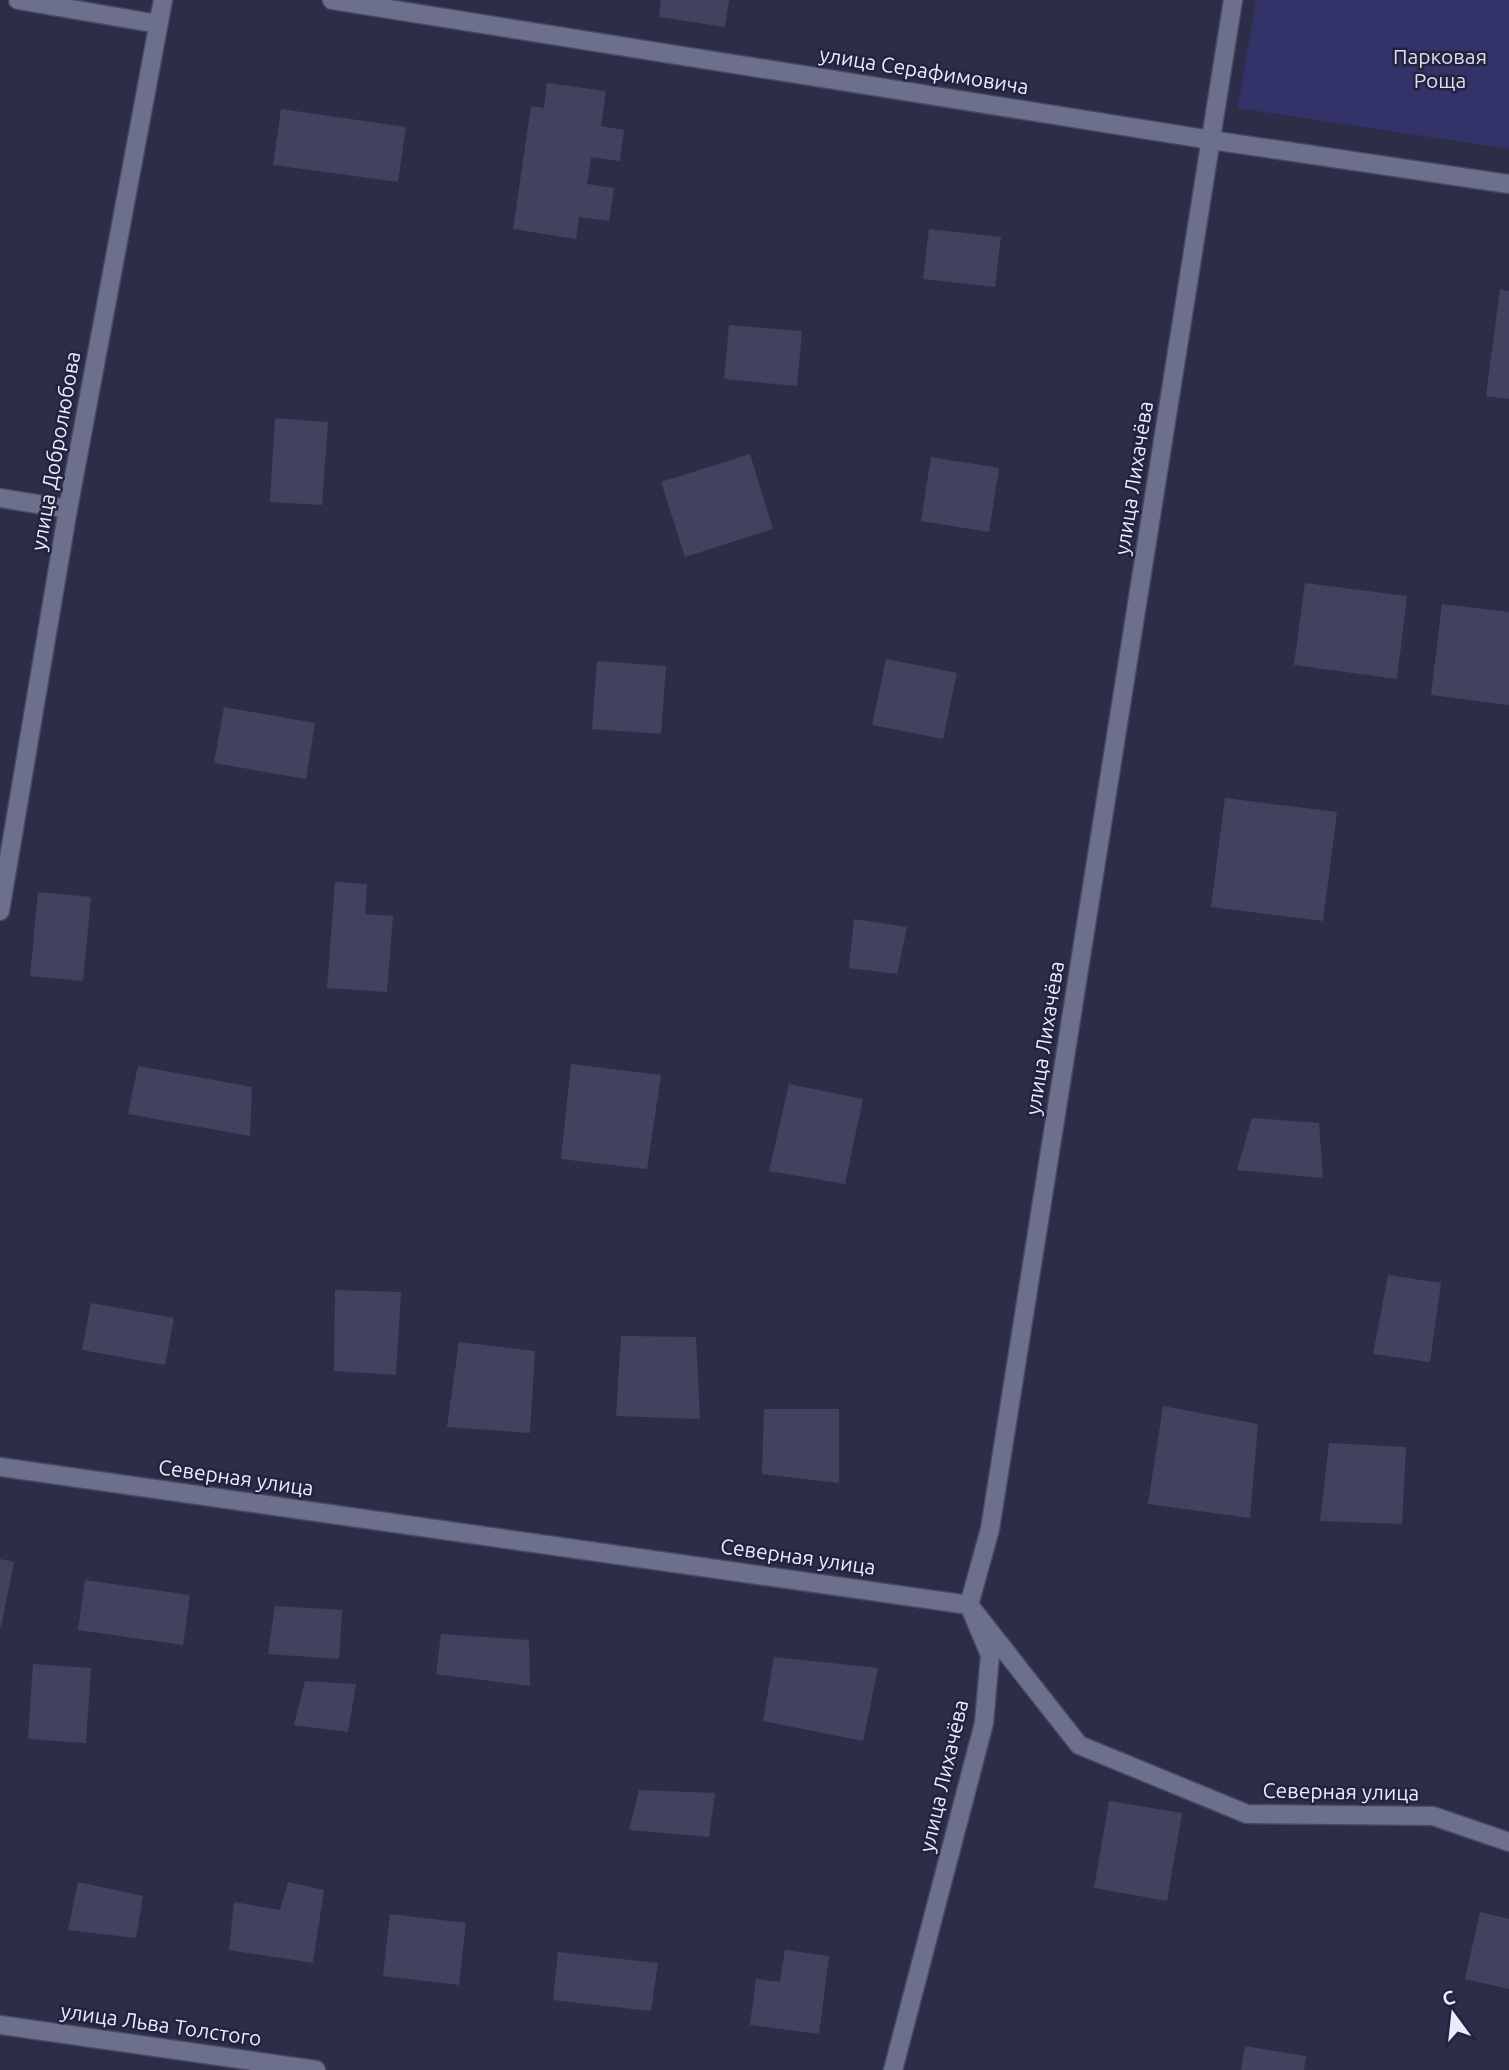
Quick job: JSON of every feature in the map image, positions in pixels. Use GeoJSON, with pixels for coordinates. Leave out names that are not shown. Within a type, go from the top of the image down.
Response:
{"type":"FeatureCollection","features":[{"type":"Feature","properties":{"kind":"street"},"geometry":{"type":"LineString","coordinates":[[18,0],[158,24]]}},
{"type":"Feature","properties":{"kind":"street","name":"улица Добролюбова"},"geometry":{"type":"LineString","coordinates":[[0,911],[68,509],[163,0]]}},
{"type":"Feature","properties":{"kind":"street","name":"улица Серафимовича"},"geometry":{"type":"LineString","coordinates":[[331,0],[1211,140],[1509,184]]}},
{"type":"Feature","properties":{"kind":"street","name":"улица Лихачёва"},"geometry":{"type":"LineString","coordinates":[[893,2070],[984,1723],[990,1655],[969,1605],[990,1529],[1233,0]]}},
{"type":"Feature","properties":{"kind":"street"},"geometry":{"type":"LineString","coordinates":[[0,498],[68,509]]}},
{"type":"Feature","properties":{"kind":"street","name":"Северная улица"},"geometry":{"type":"LineString","coordinates":[[0,1467],[969,1605],[1079,1745],[1247,1814],[1433,1816],[1509,1842]]}},
{"type":"Feature","properties":{"kind":"street","name":"улица Льва Толстого"},"geometry":{"type":"LineString","coordinates":[[0,2025],[316,2070]]}},
{"type":"Feature","properties":{"kind":"green space","name":"Парковая Роща"},"geometry":{"type":"Polygon","coordinates":[[[1256,0],[1509,0],[1509,149],[1238,108],[1256,0]]]}},
{"type":"Feature","properties":{"kind":"building"},"geometry":{"type":"Polygon","coordinates":[[[661,0],[729,0],[725,27],[659,17],[661,0]]]}},
{"type":"Feature","properties":{"kind":"building"},"geometry":{"type":"Polygon","coordinates":[[[547,83],[606,91],[601,126],[624,130],[620,161],[591,157],[587,184],[614,188],[609,221],[579,217],[576,239],[513,229],[531,106],[544,108],[547,83]]]}},
{"type":"Feature","properties":{"kind":"building"},"geometry":{"type":"Polygon","coordinates":[[[281,109],[406,127],[398,182],[273,165],[281,109]]]}},
{"type":"Feature","properties":{"kind":"building"},"geometry":{"type":"Polygon","coordinates":[[[929,229],[1001,237],[995,287],[923,279],[929,229]]]}},
{"type":"Feature","properties":{"kind":"building"},"geometry":{"type":"Polygon","coordinates":[[[1500,289],[1509,291],[1509,399],[1486,396],[1500,289]]]}},
{"type":"Feature","properties":{"kind":"building"},"geometry":{"type":"Polygon","coordinates":[[[729,325],[802,331],[797,386],[724,379],[729,325]]]}},
{"type":"Feature","properties":{"kind":"building"},"geometry":{"type":"Polygon","coordinates":[[[275,418],[328,422],[322,505],[270,502],[275,418]]]}},
{"type":"Feature","properties":{"kind":"building"},"geometry":{"type":"Polygon","coordinates":[[[750,454],[773,529],[685,557],[661,482],[750,454]]]}},
{"type":"Feature","properties":{"kind":"building"},"geometry":{"type":"Polygon","coordinates":[[[931,457],[999,468],[989,532],[921,521],[931,457]]]}},
{"type":"Feature","properties":{"kind":"building"},"geometry":{"type":"Polygon","coordinates":[[[1305,583],[1407,596],[1397,679],[1294,665],[1305,583]]]}},
{"type":"Feature","properties":{"kind":"building"},"geometry":{"type":"Polygon","coordinates":[[[1442,604],[1509,612],[1509,705],[1431,695],[1442,604]]]}},
{"type":"Feature","properties":{"kind":"building"},"geometry":{"type":"Polygon","coordinates":[[[886,659],[957,673],[943,739],[872,725],[886,659]]]}},
{"type":"Feature","properties":{"kind":"building"},"geometry":{"type":"Polygon","coordinates":[[[597,661],[666,666],[661,734],[592,729],[597,661]]]}},
{"type":"Feature","properties":{"kind":"building"},"geometry":{"type":"Polygon","coordinates":[[[224,707],[315,723],[306,779],[214,763],[224,707]]]}},
{"type":"Feature","properties":{"kind":"building"},"geometry":{"type":"Polygon","coordinates":[[[1225,798],[1337,812],[1323,921],[1211,907],[1225,798]]]}},
{"type":"Feature","properties":{"kind":"building"},"geometry":{"type":"Polygon","coordinates":[[[335,882],[367,884],[365,914],[393,916],[387,992],[327,988],[335,882]]]}},
{"type":"Feature","properties":{"kind":"building"},"geometry":{"type":"Polygon","coordinates":[[[38,892],[91,897],[83,981],[30,976],[38,892]]]}},
{"type":"Feature","properties":{"kind":"building"},"geometry":{"type":"Polygon","coordinates":[[[854,919],[907,927],[897,974],[849,968],[854,919]]]}},
{"type":"Feature","properties":{"kind":"building"},"geometry":{"type":"Polygon","coordinates":[[[571,1064],[661,1075],[647,1169],[561,1159],[571,1064]]]}},
{"type":"Feature","properties":{"kind":"building"},"geometry":{"type":"Polygon","coordinates":[[[138,1066],[252,1087],[250,1136],[128,1114],[138,1066]]]}},
{"type":"Feature","properties":{"kind":"building"},"geometry":{"type":"Polygon","coordinates":[[[789,1084],[863,1099],[845,1184],[769,1171],[789,1084]]]}},
{"type":"Feature","properties":{"kind":"building"},"geometry":{"type":"Polygon","coordinates":[[[1252,1118],[1319,1123],[1323,1178],[1237,1170],[1252,1118]]]}},
{"type":"Feature","properties":{"kind":"building"},"geometry":{"type":"Polygon","coordinates":[[[1388,1275],[1441,1283],[1430,1362],[1373,1354],[1388,1275]]]}},
{"type":"Feature","properties":{"kind":"building"},"geometry":{"type":"Polygon","coordinates":[[[335,1290],[401,1292],[396,1375],[334,1371],[335,1290]]]}},
{"type":"Feature","properties":{"kind":"building"},"geometry":{"type":"Polygon","coordinates":[[[91,1303],[174,1318],[165,1365],[82,1350],[91,1303]]]}},
{"type":"Feature","properties":{"kind":"building"},"geometry":{"type":"Polygon","coordinates":[[[621,1336],[696,1337],[700,1419],[616,1416],[621,1336]]]}},
{"type":"Feature","properties":{"kind":"building"},"geometry":{"type":"Polygon","coordinates":[[[459,1342],[535,1351],[530,1433],[447,1427],[459,1342]]]}},
{"type":"Feature","properties":{"kind":"building"},"geometry":{"type":"Polygon","coordinates":[[[1163,1406],[1258,1424],[1250,1518],[1148,1504],[1163,1406]]]}},
{"type":"Feature","properties":{"kind":"building"},"geometry":{"type":"Polygon","coordinates":[[[764,1409],[839,1409],[839,1483],[762,1474],[764,1409]]]}},
{"type":"Feature","properties":{"kind":"building"},"geometry":{"type":"Polygon","coordinates":[[[1329,1443],[1406,1447],[1402,1524],[1320,1521],[1329,1443]]]}},
{"type":"Feature","properties":{"kind":"building"},"geometry":{"type":"Polygon","coordinates":[[[0,1559],[14,1562],[1,1627],[0,1627],[0,1559]]]}},
{"type":"Feature","properties":{"kind":"building"},"geometry":{"type":"Polygon","coordinates":[[[85,1580],[190,1595],[183,1645],[78,1630],[85,1580]]]}},
{"type":"Feature","properties":{"kind":"building"},"geometry":{"type":"Polygon","coordinates":[[[275,1606],[342,1610],[339,1659],[268,1654],[275,1606]]]}},
{"type":"Feature","properties":{"kind":"building"},"geometry":{"type":"Polygon","coordinates":[[[441,1634],[529,1640],[530,1686],[436,1674],[441,1634]]]}},
{"type":"Feature","properties":{"kind":"building"},"geometry":{"type":"Polygon","coordinates":[[[774,1657],[878,1668],[863,1741],[763,1721],[774,1657]]]}},
{"type":"Feature","properties":{"kind":"building"},"geometry":{"type":"Polygon","coordinates":[[[33,1664],[91,1668],[86,1743],[28,1739],[33,1664]]]}},
{"type":"Feature","properties":{"kind":"building"},"geometry":{"type":"Polygon","coordinates":[[[305,1681],[356,1684],[348,1732],[294,1725],[305,1681]]]}},
{"type":"Feature","properties":{"kind":"building"},"geometry":{"type":"Polygon","coordinates":[[[639,1790],[715,1793],[709,1837],[629,1830],[639,1790]]]}},
{"type":"Feature","properties":{"kind":"building"},"geometry":{"type":"Polygon","coordinates":[[[1109,1801],[1182,1813],[1167,1901],[1094,1888],[1109,1801]]]}},
{"type":"Feature","properties":{"kind":"building"},"geometry":{"type":"Polygon","coordinates":[[[78,1882],[143,1896],[136,1938],[68,1930],[78,1882]]]}},
{"type":"Feature","properties":{"kind":"building"},"geometry":{"type":"Polygon","coordinates":[[[288,1882],[324,1890],[313,1963],[229,1950],[234,1902],[280,1910],[288,1882]]]}},
{"type":"Feature","properties":{"kind":"building"},"geometry":{"type":"Polygon","coordinates":[[[1480,1912],[1509,1919],[1509,1989],[1465,1979],[1480,1912]]]}},
{"type":"Feature","properties":{"kind":"building"},"geometry":{"type":"Polygon","coordinates":[[[390,1914],[466,1923],[459,1985],[383,1976],[390,1914]]]}},
{"type":"Feature","properties":{"kind":"building"},"geometry":{"type":"Polygon","coordinates":[[[785,1950],[829,1956],[819,2034],[750,2025],[756,1979],[780,1982],[785,1950]]]}},
{"type":"Feature","properties":{"kind":"building"},"geometry":{"type":"Polygon","coordinates":[[[558,1952],[658,1963],[651,2011],[553,2000],[558,1952]]]}},
{"type":"Feature","properties":{"kind":"building"},"geometry":{"type":"Polygon","coordinates":[[[1245,2046],[1306,2056],[1304,2070],[1241,2070],[1245,2046]]]}}]}
